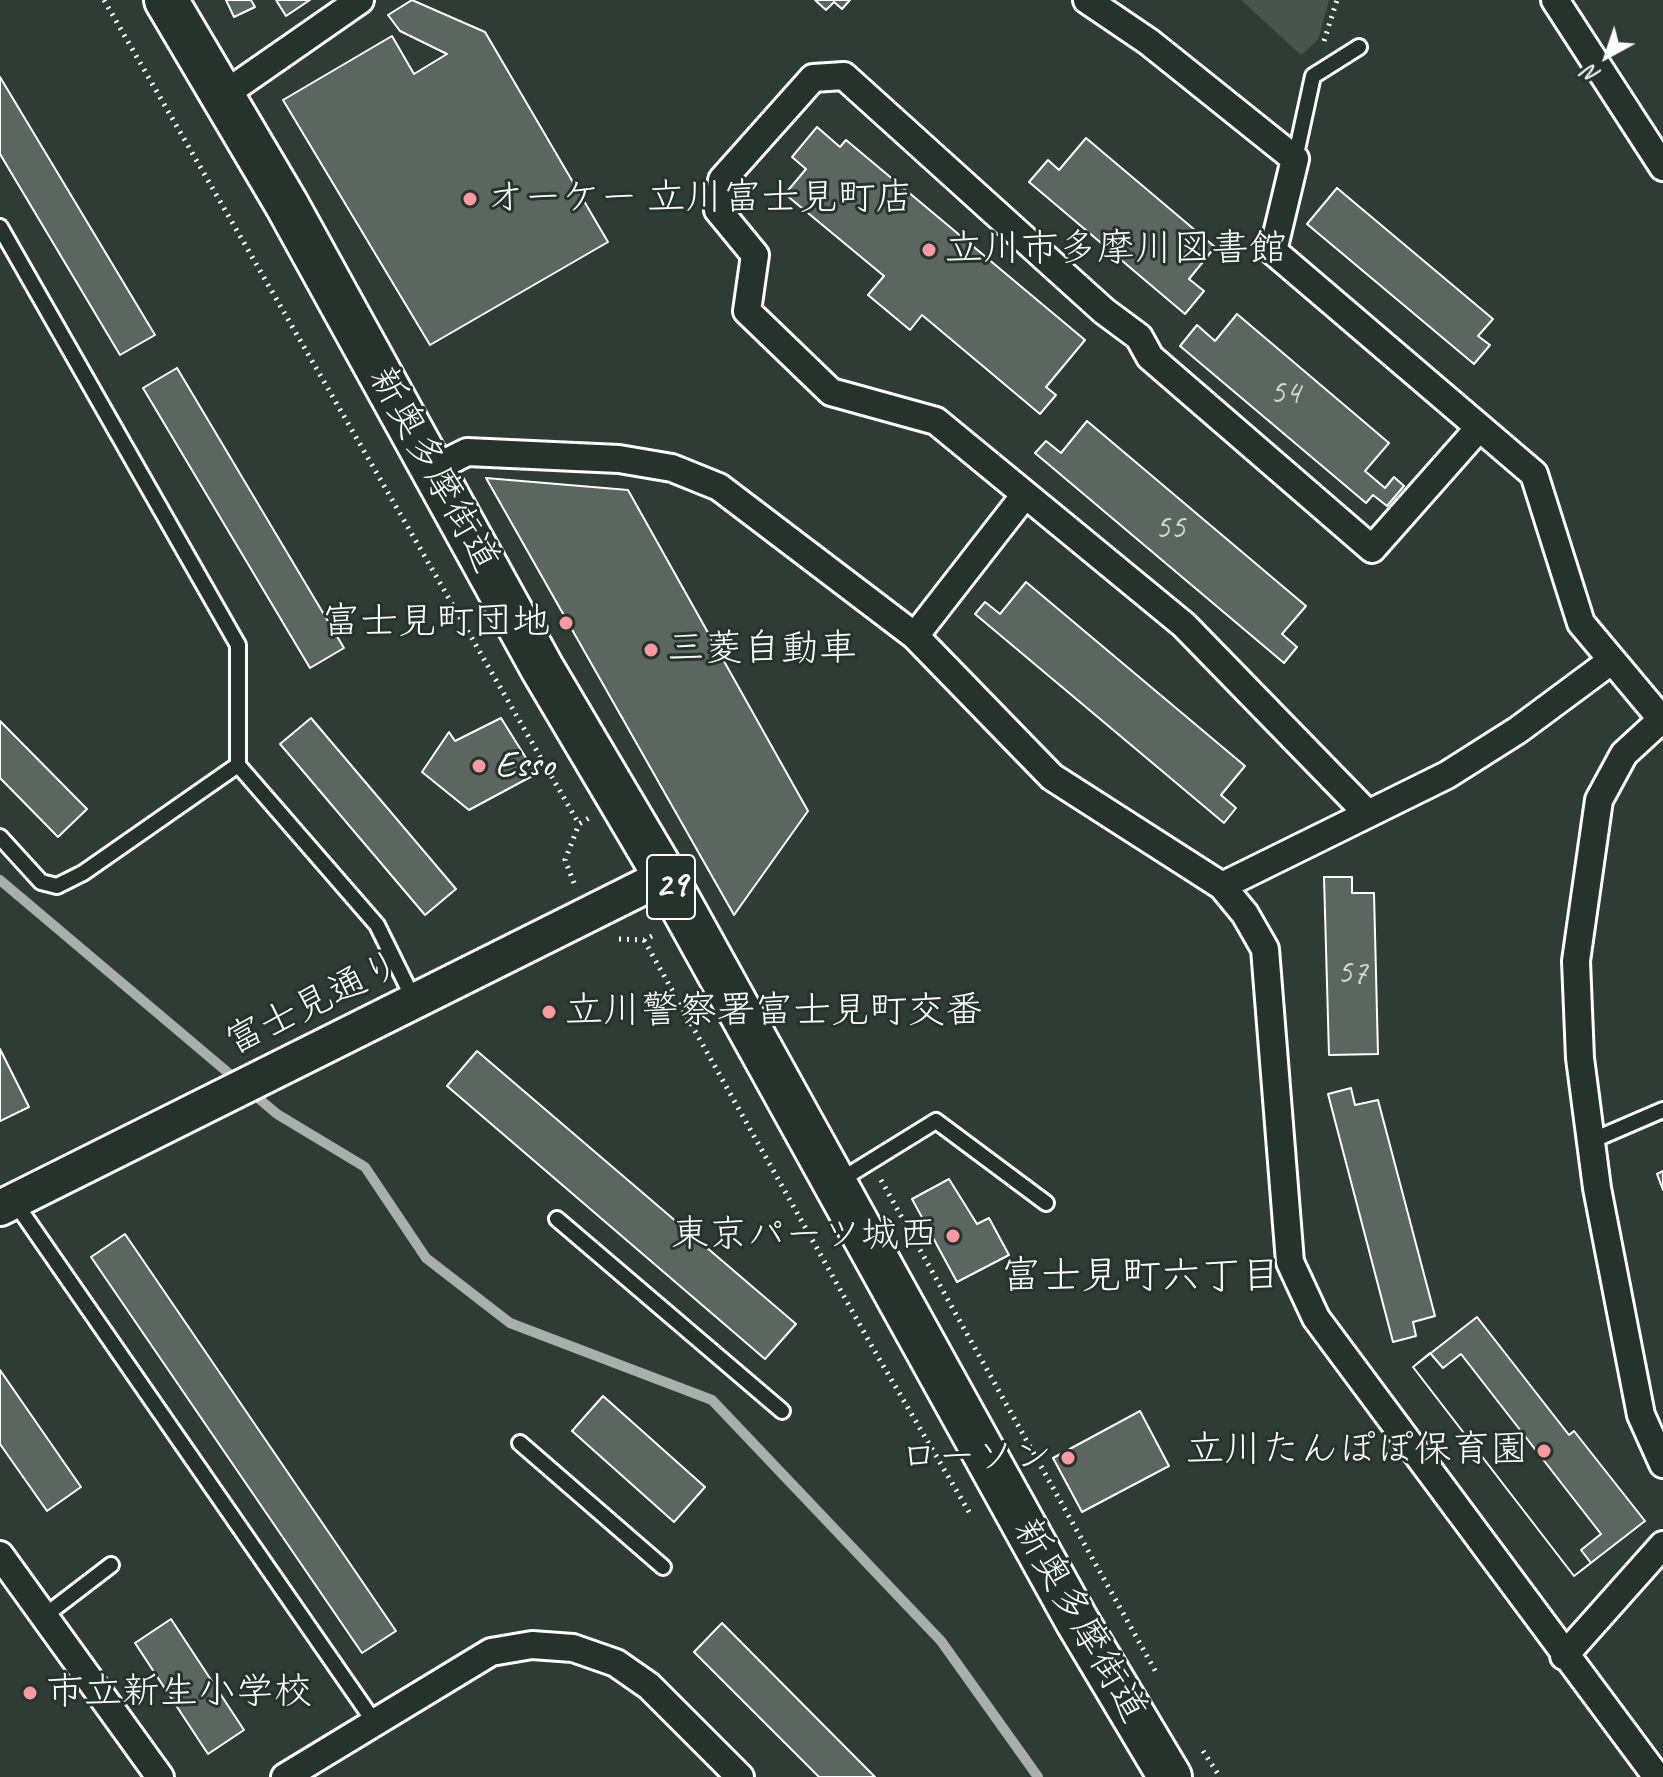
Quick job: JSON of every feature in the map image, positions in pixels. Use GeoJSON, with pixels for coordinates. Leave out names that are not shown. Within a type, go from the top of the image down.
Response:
{"type":"FeatureCollection","features":[{"type":"Feature","properties":{"kind":"main road","name":"新奥多摩街道"},"geometry":{"type":"LineString","coordinates":[[166,0],[287,205],[665,876],[1077,1621],[1170,1777]]}},
{"type":"Feature","properties":{"kind":"street"},"geometry":{"type":"LineString","coordinates":[[222,96],[360,0]]}},
{"type":"Feature","properties":{"kind":"street"},"geometry":{"type":"LineString","coordinates":[[1087,0],[1149,42],[1295,159],[1273,251],[1534,474],[1581,623],[1662,720],[1624,754],[1599,800],[1576,961],[1580,1058],[1591,1141],[1641,1415],[1663,1464]]}},
{"type":"Feature","properties":{"kind":"street"},"geometry":{"type":"LineString","coordinates":[[1555,0],[1663,167]]}},
{"type":"Feature","properties":{"kind":"street"},"geometry":{"type":"LineString","coordinates":[[1367,813],[1184,625],[936,421],[831,392],[747,311],[755,255],[718,210],[722,180],[813,78],[844,76],[1104,311],[1139,337],[1150,357],[1372,549],[1479,428]]}},
{"type":"Feature","properties":{"kind":"street"},"geometry":{"type":"LineString","coordinates":[[433,469],[467,452],[619,459],[672,468],[719,487],[915,636],[1052,777],[1222,886],[1245,914],[1265,949],[1290,1262],[1316,1318],[1564,1656],[1657,1777]]}},
{"type":"Feature","properties":{"kind":"street"},"geometry":{"type":"LineString","coordinates":[[915,636],[1024,496]]}},
{"type":"Feature","properties":{"kind":"street"},"geometry":{"type":"LineString","coordinates":[[1222,886],[1447,775],[1518,730],[1611,661]]}},
{"type":"Feature","properties":{"kind":"street","name":"富士見通り"},"geometry":{"type":"LineString","coordinates":[[7,1204],[665,876]]}},
{"type":"Feature","properties":{"kind":"street"},"geometry":{"type":"LineString","coordinates":[[1564,1656],[1663,1545]]}},
{"type":"Feature","properties":{"kind":"street"},"geometry":{"type":"LineString","coordinates":[[0,1555],[160,1777]]}},
{"type":"Feature","properties":{"kind":"street"},"geometry":{"type":"LineString","coordinates":[[301,1773],[375,1723],[491,1652],[532,1645],[573,1648],[616,1663],[649,1686],[740,1777]]}},
{"type":"Feature","properties":{"kind":"lane"},"geometry":{"type":"LineString","coordinates":[[1295,159],[1313,76],[1359,47]]}},
{"type":"Feature","properties":{"kind":"lane"},"geometry":{"type":"LineString","coordinates":[[0,227],[238,645],[238,765],[377,925],[414,1001]]}},
{"type":"Feature","properties":{"kind":"lane"},"geometry":{"type":"LineString","coordinates":[[0,837],[41,882],[57,886],[83,873],[238,765]]}},
{"type":"Feature","properties":{"kind":"lane"},"geometry":{"type":"LineString","coordinates":[[1591,1141],[1663,1110]]}},
{"type":"Feature","properties":{"kind":"lane"},"geometry":{"type":"LineString","coordinates":[[835,1184],[936,1121],[1046,1203]]}},
{"type":"Feature","properties":{"kind":"lane"},"geometry":{"type":"LineString","coordinates":[[7,1204],[375,1723]]}},
{"type":"Feature","properties":{"kind":"lane"},"geometry":{"type":"LineString","coordinates":[[557,1219],[782,1411]]}},
{"type":"Feature","properties":{"kind":"lane"},"geometry":{"type":"LineString","coordinates":[[520,1443],[663,1567]]}},
{"type":"Feature","properties":{"kind":"lane"},"geometry":{"type":"LineString","coordinates":[[43,1617],[111,1565]]}},
{"type":"Feature","properties":{"kind":"path"},"geometry":{"type":"LineString","coordinates":[[104,0],[579,824],[619,799]]}},
{"type":"Feature","properties":{"kind":"path"},"geometry":{"type":"LineString","coordinates":[[644,940],[874,1350],[979,1529]]}},
{"type":"Feature","properties":{"kind":"shaded area"},"geometry":{"type":"Polygon","coordinates":[[[1241,0],[1329,0],[1318,40],[1301,55],[1241,0]]]}},
{"type":"Feature","properties":{"kind":"building"},"geometry":{"type":"Polygon","coordinates":[[[226,0],[251,0],[255,7],[234,17],[226,0]]]}},
{"type":"Feature","properties":{"kind":"building"},"geometry":{"type":"Polygon","coordinates":[[[276,0],[310,0],[286,16],[276,0]]]}},
{"type":"Feature","properties":{"kind":"building"},"geometry":{"type":"Polygon","coordinates":[[[412,0],[485,32],[608,242],[430,345],[283,100],[392,36],[414,74],[447,54],[400,31],[388,15],[412,0]]]}},
{"type":"Feature","properties":{"kind":"building"},"geometry":{"type":"Polygon","coordinates":[[[815,0],[850,0],[842,9],[834,2],[826,10],[815,0]]]}},
{"type":"Feature","properties":{"kind":"building"},"geometry":{"type":"Polygon","coordinates":[[[0,77],[155,335],[120,355],[0,154],[0,77]]]}},
{"type":"Feature","properties":{"kind":"building"},"geometry":{"type":"Polygon","coordinates":[[[817,127],[840,147],[846,140],[1085,340],[1046,387],[1056,395],[1040,414],[922,315],[910,330],[868,295],[884,276],[785,194],[806,169],[792,157],[817,127]]]}},
{"type":"Feature","properties":{"kind":"building"},"geometry":{"type":"Polygon","coordinates":[[[1086,138],[1215,247],[1189,279],[1204,291],[1185,314],[1029,182],[1048,160],[1059,170],[1086,138]]]}},
{"type":"Feature","properties":{"kind":"building"},"geometry":{"type":"Polygon","coordinates":[[[1337,188],[1493,319],[1478,336],[1490,345],[1474,364],[1307,224],[1337,188]]]}},
{"type":"Feature","properties":{"kind":"building"},"geometry":{"type":"Polygon","coordinates":[[[1237,314],[1389,443],[1365,471],[1385,488],[1394,477],[1404,486],[1387,506],[1373,495],[1366,503],[1180,346],[1197,325],[1215,341],[1237,314]]]}},
{"type":"Feature","properties":{"kind":"building"},"geometry":{"type":"Polygon","coordinates":[[[177,368],[344,648],[310,668],[143,388],[177,368]]]}},
{"type":"Feature","properties":{"kind":"building"},"geometry":{"type":"Polygon","coordinates":[[[1087,421],[1306,606],[1282,634],[1297,647],[1284,663],[1035,453],[1046,441],[1061,453],[1087,421]]]}},
{"type":"Feature","properties":{"kind":"building","name":"三菱自動車"},"geometry":{"type":"Polygon","coordinates":[[[486,478],[628,490],[808,811],[734,915],[486,478]]]}},
{"type":"Feature","properties":{"kind":"building"},"geometry":{"type":"Polygon","coordinates":[[[1026,582],[1245,766],[1221,795],[1236,808],[1224,823],[975,614],[985,602],[1000,614],[1026,582]]]}},
{"type":"Feature","properties":{"kind":"building"},"geometry":{"type":"Polygon","coordinates":[[[311,718],[456,889],[425,915],[280,744],[311,718]]]}},
{"type":"Feature","properties":{"kind":"building"},"geometry":{"type":"Polygon","coordinates":[[[501,718],[536,774],[469,810],[422,772],[449,732],[455,741],[501,718]]]}},
{"type":"Feature","properties":{"kind":"building"},"geometry":{"type":"Polygon","coordinates":[[[0,721],[87,809],[58,837],[0,778],[0,721]]]}},
{"type":"Feature","properties":{"kind":"building"},"geometry":{"type":"Polygon","coordinates":[[[1324,877],[1352,877],[1352,893],[1374,893],[1378,1054],[1329,1055],[1324,877]]]}},
{"type":"Feature","properties":{"kind":"building"},"geometry":{"type":"Polygon","coordinates":[[[0,1049],[29,1107],[0,1121],[0,1049]]]}},
{"type":"Feature","properties":{"kind":"building"},"geometry":{"type":"Polygon","coordinates":[[[477,1051],[796,1324],[765,1359],[447,1086],[477,1051]]]}},
{"type":"Feature","properties":{"kind":"building"},"geometry":{"type":"Polygon","coordinates":[[[1351,1088],[1355,1105],[1378,1100],[1435,1316],[1413,1322],[1416,1336],[1393,1342],[1328,1094],[1351,1088]]]}},
{"type":"Feature","properties":{"kind":"building"},"geometry":{"type":"Polygon","coordinates":[[[1663,1171],[1663,1190],[1657,1174],[1663,1171]]]}},
{"type":"Feature","properties":{"kind":"building"},"geometry":{"type":"Polygon","coordinates":[[[949,1179],[977,1224],[989,1218],[1009,1255],[957,1282],[912,1199],[949,1179]]]}},
{"type":"Feature","properties":{"kind":"building"},"geometry":{"type":"Polygon","coordinates":[[[125,1234],[396,1631],[362,1653],[91,1257],[125,1234]]]}},
{"type":"Feature","properties":{"kind":"building"},"geometry":{"type":"Polygon","coordinates":[[[1477,1317],[1569,1435],[1574,1431],[1645,1521],[1574,1576],[1413,1367],[1477,1317]]]}},
{"type":"Feature","properties":{"kind":"building"},"geometry":{"type":"Polygon","coordinates":[[[1430,1353],[1443,1368],[1461,1354],[1601,1534],[1581,1550],[1591,1563],[1574,1576],[1413,1367],[1430,1353]]]}},
{"type":"Feature","properties":{"kind":"building"},"geometry":{"type":"Polygon","coordinates":[[[0,1370],[81,1487],[47,1511],[0,1444],[0,1370]]]}},
{"type":"Feature","properties":{"kind":"building"},"geometry":{"type":"Polygon","coordinates":[[[603,1396],[705,1487],[674,1522],[572,1431],[603,1396]]]}},
{"type":"Feature","properties":{"kind":"building"},"geometry":{"type":"Polygon","coordinates":[[[1140,1411],[1169,1466],[1082,1512],[1053,1458],[1140,1411]]]}},
{"type":"Feature","properties":{"kind":"building"},"geometry":{"type":"Polygon","coordinates":[[[171,1619],[244,1730],[208,1754],[135,1643],[171,1619]]]}},
{"type":"Feature","properties":{"kind":"building"},"geometry":{"type":"Polygon","coordinates":[[[722,1623],[875,1777],[819,1777],[694,1652],[722,1623]]]}},
{"type":"Feature","properties":{"kind":"waterway"},"geometry":{"type":"LineString","coordinates":[[0,880],[277,1114],[365,1167],[426,1258],[510,1323],[712,1400],[941,1641],[1038,1777]]}},
{"type":"Feature","properties":{"kind":"place","name":"オーケー 立川富士見町店"},"geometry":{"type":"Point","coordinates":[470,199]}},
{"type":"Feature","properties":{"kind":"place","name":"立川市多摩川図書館"},"geometry":{"type":"Point","coordinates":[929,250]}},
{"type":"Feature","properties":{"kind":"place","name":"富士見町団地"},"geometry":{"type":"Point","coordinates":[566,623]}},
{"type":"Feature","properties":{"kind":"place","name":"三菱自動車"},"geometry":{"type":"Point","coordinates":[651,650]}},
{"type":"Feature","properties":{"kind":"place","name":"Esso"},"geometry":{"type":"Point","coordinates":[479,766]}},
{"type":"Feature","properties":{"kind":"place","name":"立川警察署富士見町交番"},"geometry":{"type":"Point","coordinates":[549,1012]}},
{"type":"Feature","properties":{"kind":"place","name":"東京パーツ城西"},"geometry":{"type":"Point","coordinates":[953,1236]}},
{"type":"Feature","properties":{"kind":"place","name":"立川たんぽぽ保育園"},"geometry":{"type":"Point","coordinates":[1544,1451]}},
{"type":"Feature","properties":{"kind":"place","name":"ローソン"},"geometry":{"type":"Point","coordinates":[1068,1458]}},
{"type":"Feature","properties":{"kind":"place","name":"市立新生小学校"},"geometry":{"type":"Point","coordinates":[30,1693]}},
{"type":"Feature","properties":{"kind":"district","name":"富士見町六丁目"},"geometry":{"type":"Point","coordinates":[1141,1278]}}]}
